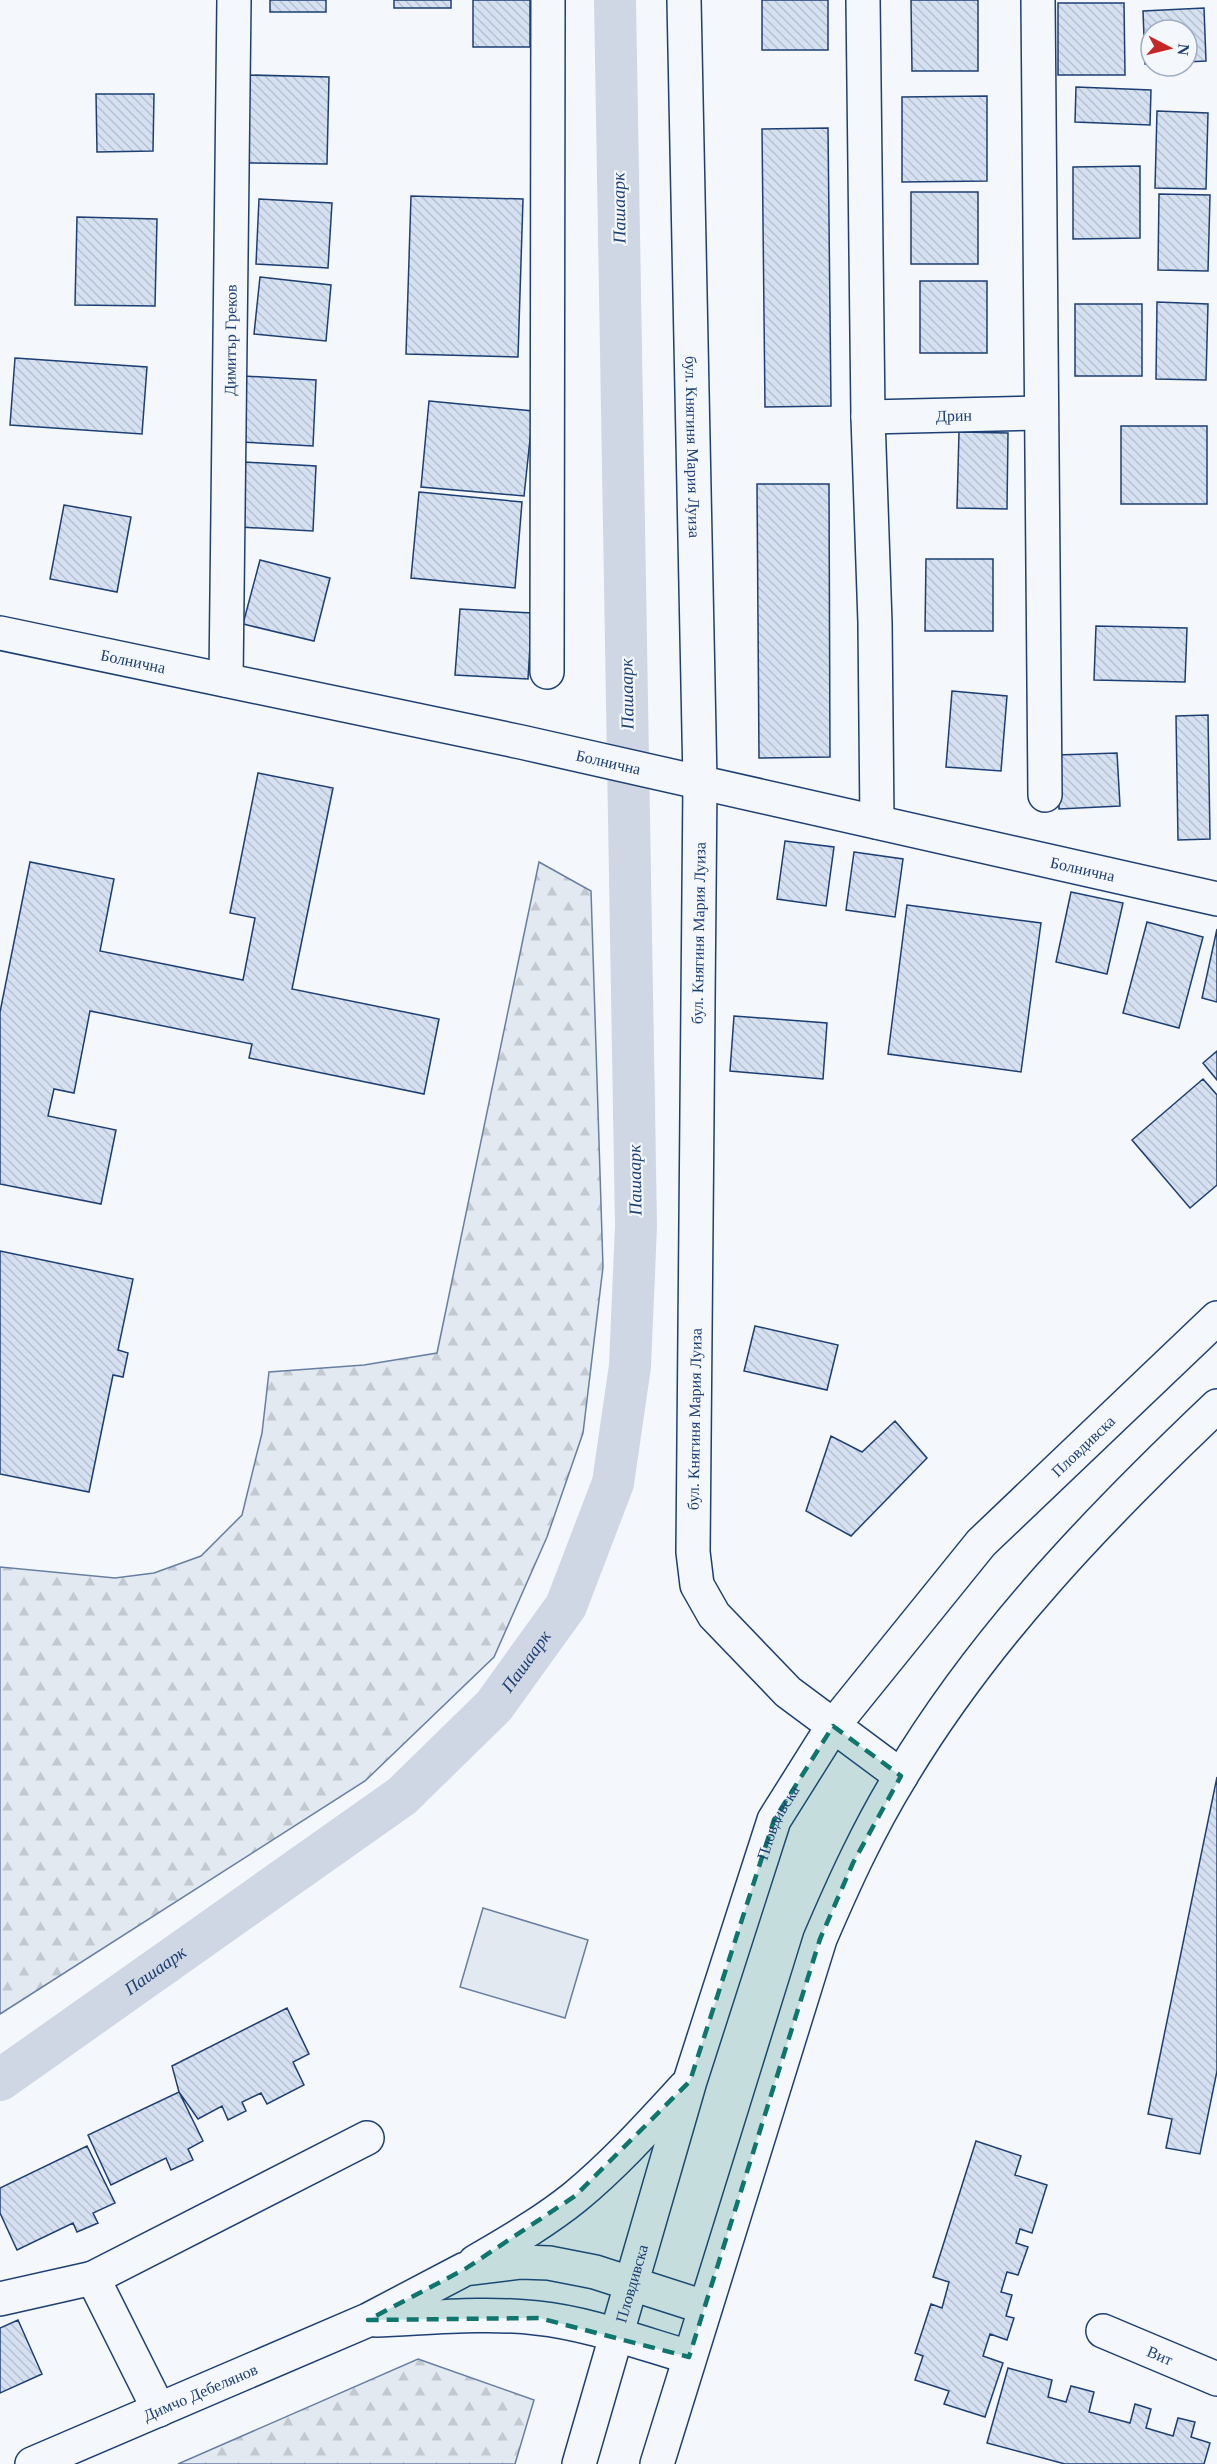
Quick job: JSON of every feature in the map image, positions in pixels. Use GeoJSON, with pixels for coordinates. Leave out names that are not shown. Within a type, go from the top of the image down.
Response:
{"type":"FeatureCollection","features":[{"type":"Feature","properties":{"kind":"street","name":"Димитър Греков"},"geometry":{"type":"LineString","coordinates":[[226,680],[234,0]]}},
{"type":"Feature","properties":{"kind":"street"},"geometry":{"type":"LineString","coordinates":[[547,672],[548,0]]}},
{"type":"Feature","properties":{"kind":"street","name":"бул. Княгиня Мария Луиза"},"geometry":{"type":"LineString","coordinates":[[684,0],[700,782],[693,1552],[698,1585],[714,1615],[788,1692],[901,1776]]}},
{"type":"Feature","properties":{"kind":"street"},"geometry":{"type":"LineString","coordinates":[[863,0],[868,417],[875,623],[877,822]]}},
{"type":"Feature","properties":{"kind":"street"},"geometry":{"type":"LineString","coordinates":[[1038,0],[1044,795]]}},
{"type":"Feature","properties":{"kind":"street","name":"Дрин"},"geometry":{"type":"LineString","coordinates":[[868,417],[1040,412]]}},
{"type":"Feature","properties":{"kind":"street","name":"Болнична"},"geometry":{"type":"LineString","coordinates":[[0,633],[560,751],[1217,898]]}},
{"type":"Feature","properties":{"kind":"street","name":"Пловдивска"},"geometry":{"type":"LineString","coordinates":[[579,2464],[690,2081],[774,1820],[833,1726],[981,1543],[1217,1318]]}},
{"type":"Feature","properties":{"kind":"street"},"geometry":{"type":"LineString","coordinates":[[657,2464],[820,1939],[853,1863],[901,1776],[961,1685],[1061,1562],[1132,1486],[1217,1406]]}},
{"type":"Feature","properties":{"kind":"street"},"geometry":{"type":"LineString","coordinates":[[465,2269],[526,2232],[575,2196],[634,2142],[690,2081]]}},
{"type":"Feature","properties":{"kind":"street"},"geometry":{"type":"LineString","coordinates":[[0,2299],[93,2278],[367,2138]]}},
{"type":"Feature","properties":{"kind":"street","name":"Димчо Дебелянов"},"geometry":{"type":"LineString","coordinates":[[33,2464],[368,2320],[465,2269],[522,2262],[549,2263],[595,2272],[704,2307]]}},
{"type":"Feature","properties":{"kind":"street"},"geometry":{"type":"LineString","coordinates":[[93,2278],[159,2410]]}},
{"type":"Feature","properties":{"kind":"street","name":"Димчо Дебелянов"},"geometry":{"type":"LineString","coordinates":[[368,2320],[485,2315],[539,2318],[617,2336],[689,2357]]}},
{"type":"Feature","properties":{"kind":"street","name":"Вит"},"geometry":{"type":"LineString","coordinates":[[1103,2331],[1217,2379]]}},
{"type":"Feature","properties":{"kind":"highlighted area"},"geometry":{"type":"Polygon","coordinates":[[[833,1726],[901,1776],[853,1863],[820,1939],[689,2357],[539,2318],[368,2320],[465,2269],[575,2196],[690,2081],[774,1820],[833,1726]]]}},
{"type":"Feature","properties":{"kind":"green space"},"geometry":{"type":"Polygon","coordinates":[[[539,862],[591,891],[603,1267],[583,1433],[547,1537],[494,1657],[365,1781],[0,2014],[0,1567],[115,1578],[154,1573],[201,1556],[242,1515],[262,1433],[269,1372],[364,1365],[437,1353],[539,862]]]}},
{"type":"Feature","properties":{"kind":"green space"},"geometry":{"type":"Polygon","coordinates":[[[483,1908],[588,1940],[565,2018],[460,1987],[483,1908]]]}},
{"type":"Feature","properties":{"kind":"green space"},"geometry":{"type":"Polygon","coordinates":[[[418,2359],[534,2400],[515,2464],[178,2464],[418,2359]]]}},
{"type":"Feature","properties":{"kind":"building"},"geometry":{"type":"Polygon","coordinates":[[[270,0],[326,0],[326,12],[270,12],[270,0]]]}},
{"type":"Feature","properties":{"kind":"building"},"geometry":{"type":"Polygon","coordinates":[[[394,0],[451,0],[451,8],[394,8],[394,0]]]}},
{"type":"Feature","properties":{"kind":"building"},"geometry":{"type":"Polygon","coordinates":[[[473,0],[530,0],[530,47],[473,47],[473,0]]]}},
{"type":"Feature","properties":{"kind":"building"},"geometry":{"type":"Polygon","coordinates":[[[762,0],[828,0],[828,50],[762,50],[762,0]]]}},
{"type":"Feature","properties":{"kind":"building"},"geometry":{"type":"Polygon","coordinates":[[[911,0],[978,0],[978,71],[912,71],[911,0]]]}},
{"type":"Feature","properties":{"kind":"building"},"geometry":{"type":"Polygon","coordinates":[[[1058,3],[1124,3],[1125,75],[1058,75],[1058,3]]]}},
{"type":"Feature","properties":{"kind":"building"},"geometry":{"type":"Polygon","coordinates":[[[1204,8],[1206,61],[1199,61],[1199,18],[1143,18],[1143,11],[1204,8]]]}},
{"type":"Feature","properties":{"kind":"building"},"geometry":{"type":"Polygon","coordinates":[[[249,75],[329,77],[327,164],[247,163],[249,75]]]}},
{"type":"Feature","properties":{"kind":"building"},"geometry":{"type":"Polygon","coordinates":[[[1076,87],[1151,90],[1150,125],[1075,122],[1076,87]]]}},
{"type":"Feature","properties":{"kind":"building"},"geometry":{"type":"Polygon","coordinates":[[[96,94],[154,94],[153,151],[97,152],[96,94]]]}},
{"type":"Feature","properties":{"kind":"building"},"geometry":{"type":"Polygon","coordinates":[[[987,96],[987,181],[902,182],[902,97],[987,96]]]}},
{"type":"Feature","properties":{"kind":"building"},"geometry":{"type":"Polygon","coordinates":[[[1157,111],[1208,113],[1206,189],[1155,188],[1157,111]]]}},
{"type":"Feature","properties":{"kind":"building"},"geometry":{"type":"Polygon","coordinates":[[[828,128],[831,406],[765,407],[762,129],[828,128]]]}},
{"type":"Feature","properties":{"kind":"building"},"geometry":{"type":"Polygon","coordinates":[[[1140,166],[1140,238],[1073,239],[1073,167],[1140,166]]]}},
{"type":"Feature","properties":{"kind":"building"},"geometry":{"type":"Polygon","coordinates":[[[911,192],[978,192],[978,264],[911,264],[911,192]]]}},
{"type":"Feature","properties":{"kind":"building"},"geometry":{"type":"Polygon","coordinates":[[[1159,194],[1210,195],[1208,271],[1158,270],[1159,194]]]}},
{"type":"Feature","properties":{"kind":"building"},"geometry":{"type":"Polygon","coordinates":[[[411,196],[523,199],[518,357],[406,354],[411,196]]]}},
{"type":"Feature","properties":{"kind":"building"},"geometry":{"type":"Polygon","coordinates":[[[259,199],[332,203],[328,268],[256,264],[259,199]]]}},
{"type":"Feature","properties":{"kind":"building"},"geometry":{"type":"Polygon","coordinates":[[[77,217],[157,219],[155,306],[75,305],[77,217]]]}},
{"type":"Feature","properties":{"kind":"building"},"geometry":{"type":"Polygon","coordinates":[[[260,277],[331,285],[326,341],[254,334],[260,277]]]}},
{"type":"Feature","properties":{"kind":"building"},"geometry":{"type":"Polygon","coordinates":[[[920,281],[987,281],[987,353],[920,353],[920,281]]]}},
{"type":"Feature","properties":{"kind":"building"},"geometry":{"type":"Polygon","coordinates":[[[1157,302],[1208,304],[1206,380],[1156,379],[1157,302]]]}},
{"type":"Feature","properties":{"kind":"building"},"geometry":{"type":"Polygon","coordinates":[[[1075,304],[1142,304],[1142,376],[1075,376],[1075,304]]]}},
{"type":"Feature","properties":{"kind":"building"},"geometry":{"type":"Polygon","coordinates":[[[15,358],[147,367],[142,434],[10,425],[15,358]]]}},
{"type":"Feature","properties":{"kind":"building"},"geometry":{"type":"Polygon","coordinates":[[[244,376],[316,380],[313,446],[241,442],[244,376]]]}},
{"type":"Feature","properties":{"kind":"building"},"geometry":{"type":"Polygon","coordinates":[[[429,401],[533,411],[524,496],[421,487],[429,401]]]}},
{"type":"Feature","properties":{"kind":"building"},"geometry":{"type":"Polygon","coordinates":[[[1121,426],[1207,426],[1207,504],[1121,504],[1121,426]]]}},
{"type":"Feature","properties":{"kind":"building"},"geometry":{"type":"Polygon","coordinates":[[[959,432],[1008,433],[1007,509],[957,508],[959,432]]]}},
{"type":"Feature","properties":{"kind":"building"},"geometry":{"type":"Polygon","coordinates":[[[244,462],[316,466],[313,531],[240,527],[244,462]]]}},
{"type":"Feature","properties":{"kind":"building"},"geometry":{"type":"Polygon","coordinates":[[[757,484],[829,484],[830,757],[759,758],[757,484]]]}},
{"type":"Feature","properties":{"kind":"building"},"geometry":{"type":"Polygon","coordinates":[[[419,492],[522,502],[515,588],[411,578],[419,492]]]}},
{"type":"Feature","properties":{"kind":"building"},"geometry":{"type":"Polygon","coordinates":[[[64,505],[131,517],[117,592],[50,579],[64,505]]]}},
{"type":"Feature","properties":{"kind":"building"},"geometry":{"type":"Polygon","coordinates":[[[926,559],[993,559],[993,631],[925,631],[926,559]]]}},
{"type":"Feature","properties":{"kind":"building"},"geometry":{"type":"Polygon","coordinates":[[[260,560],[330,578],[314,641],[243,624],[260,560]]]}},
{"type":"Feature","properties":{"kind":"building"},"geometry":{"type":"Polygon","coordinates":[[[460,609],[532,613],[528,679],[455,675],[460,609]]]}},
{"type":"Feature","properties":{"kind":"building"},"geometry":{"type":"Polygon","coordinates":[[[1096,626],[1187,628],[1185,682],[1094,680],[1096,626]]]}},
{"type":"Feature","properties":{"kind":"building"},"geometry":{"type":"Polygon","coordinates":[[[952,691],[1007,696],[1001,771],[946,767],[952,691]]]}},
{"type":"Feature","properties":{"kind":"building"},"geometry":{"type":"Polygon","coordinates":[[[1208,715],[1210,839],[1178,840],[1176,716],[1208,715]]]}},
{"type":"Feature","properties":{"kind":"building"},"geometry":{"type":"Polygon","coordinates":[[[1117,753],[1120,806],[1059,809],[1057,755],[1117,753]]]}},
{"type":"Feature","properties":{"kind":"building"},"geometry":{"type":"Polygon","coordinates":[[[258,773],[333,788],[292,989],[439,1019],[424,1094],[249,1058],[252,1044],[90,1011],[74,1093],[54,1089],[48,1116],[116,1130],[101,1204],[0,1184],[0,1012],[30,862],[114,879],[100,951],[243,980],[255,918],[230,913],[258,773]]]}},
{"type":"Feature","properties":{"kind":"building"},"geometry":{"type":"Polygon","coordinates":[[[785,841],[834,847],[826,906],[777,899],[785,841]]]}},
{"type":"Feature","properties":{"kind":"building"},"geometry":{"type":"Polygon","coordinates":[[[854,852],[903,859],[895,917],[846,910],[854,852]]]}},
{"type":"Feature","properties":{"kind":"building"},"geometry":{"type":"Polygon","coordinates":[[[1071,892],[1123,903],[1107,974],[1056,962],[1071,892]]]}},
{"type":"Feature","properties":{"kind":"building"},"geometry":{"type":"Polygon","coordinates":[[[907,905],[1041,923],[1021,1072],[888,1054],[907,905]]]}},
{"type":"Feature","properties":{"kind":"building"},"geometry":{"type":"Polygon","coordinates":[[[1147,922],[1203,937],[1179,1028],[1123,1013],[1147,922]]]}},
{"type":"Feature","properties":{"kind":"building"},"geometry":{"type":"Polygon","coordinates":[[[1217,929],[1217,1002],[1202,998],[1217,929]]]}},
{"type":"Feature","properties":{"kind":"building"},"geometry":{"type":"Polygon","coordinates":[[[734,1016],[827,1023],[823,1079],[730,1071],[734,1016]]]}},
{"type":"Feature","properties":{"kind":"building"},"geometry":{"type":"Polygon","coordinates":[[[1217,1051],[1217,1080],[1203,1063],[1217,1051]]]}},
{"type":"Feature","properties":{"kind":"building"},"geometry":{"type":"Polygon","coordinates":[[[1203,1079],[1217,1095],[1217,1185],[1190,1208],[1132,1140],[1203,1079]]]}},
{"type":"Feature","properties":{"kind":"building"},"geometry":{"type":"Polygon","coordinates":[[[0,1251],[133,1279],[118,1350],[128,1353],[123,1377],[113,1375],[89,1492],[0,1474],[0,1251]]]}},
{"type":"Feature","properties":{"kind":"building"},"geometry":{"type":"Polygon","coordinates":[[[755,1326],[838,1345],[827,1390],[744,1371],[755,1326]]]}},
{"type":"Feature","properties":{"kind":"building"},"geometry":{"type":"Polygon","coordinates":[[[895,1421],[927,1458],[851,1536],[806,1511],[831,1436],[862,1452],[895,1421]]]}},
{"type":"Feature","properties":{"kind":"building"},"geometry":{"type":"Polygon","coordinates":[[[1217,1777],[1217,2071],[1200,2154],[1166,2148],[1172,2119],[1148,2114],[1217,1777]]]}},
{"type":"Feature","properties":{"kind":"building"},"geometry":{"type":"Polygon","coordinates":[[[287,2008],[309,2054],[293,2062],[304,2085],[267,2104],[261,2093],[242,2102],[246,2111],[228,2120],[222,2106],[198,2119],[179,2092],[172,2066],[287,2008]]]}},
{"type":"Feature","properties":{"kind":"building"},"geometry":{"type":"Polygon","coordinates":[[[179,2092],[203,2141],[188,2149],[193,2160],[171,2170],[166,2158],[111,2185],[88,2135],[179,2092]]]}},
{"type":"Feature","properties":{"kind":"building"},"geometry":{"type":"Polygon","coordinates":[[[976,2141],[1021,2156],[1015,2175],[1047,2185],[1032,2233],[1020,2229],[1016,2243],[1028,2247],[1018,2275],[1007,2272],[1001,2292],[1012,2295],[1006,2316],[1014,2318],[1007,2340],[990,2334],[983,2356],[1003,2363],[985,2417],[944,2404],[949,2391],[915,2380],[923,2356],[915,2353],[931,2304],[942,2308],[949,2282],[933,2277],[976,2141]]]}},
{"type":"Feature","properties":{"kind":"building"},"geometry":{"type":"Polygon","coordinates":[[[87,2146],[115,2203],[93,2213],[98,2223],[77,2232],[73,2223],[17,2250],[0,2213],[0,2188],[87,2146]]]}},
{"type":"Feature","properties":{"kind":"building"},"geometry":{"type":"Polygon","coordinates":[[[18,2320],[42,2374],[0,2393],[0,2328],[18,2320]]]}},
{"type":"Feature","properties":{"kind":"building"},"geometry":{"type":"Polygon","coordinates":[[[1008,2368],[1052,2380],[1048,2397],[1066,2402],[1071,2386],[1094,2392],[1089,2412],[1130,2423],[1135,2404],[1151,2409],[1146,2428],[1173,2436],[1178,2418],[1195,2422],[1191,2437],[1210,2443],[1204,2464],[1065,2464],[987,2443],[1008,2368]]]}},
{"type":"Feature","properties":{"kind":"waterway","name":"Пашаарк"},"geometry":{"type":"LineString","coordinates":[[0,2080],[402,1796],[494,1706],[566,1606],[613,1483],[630,1366],[636,1226],[615,0]]}}]}
